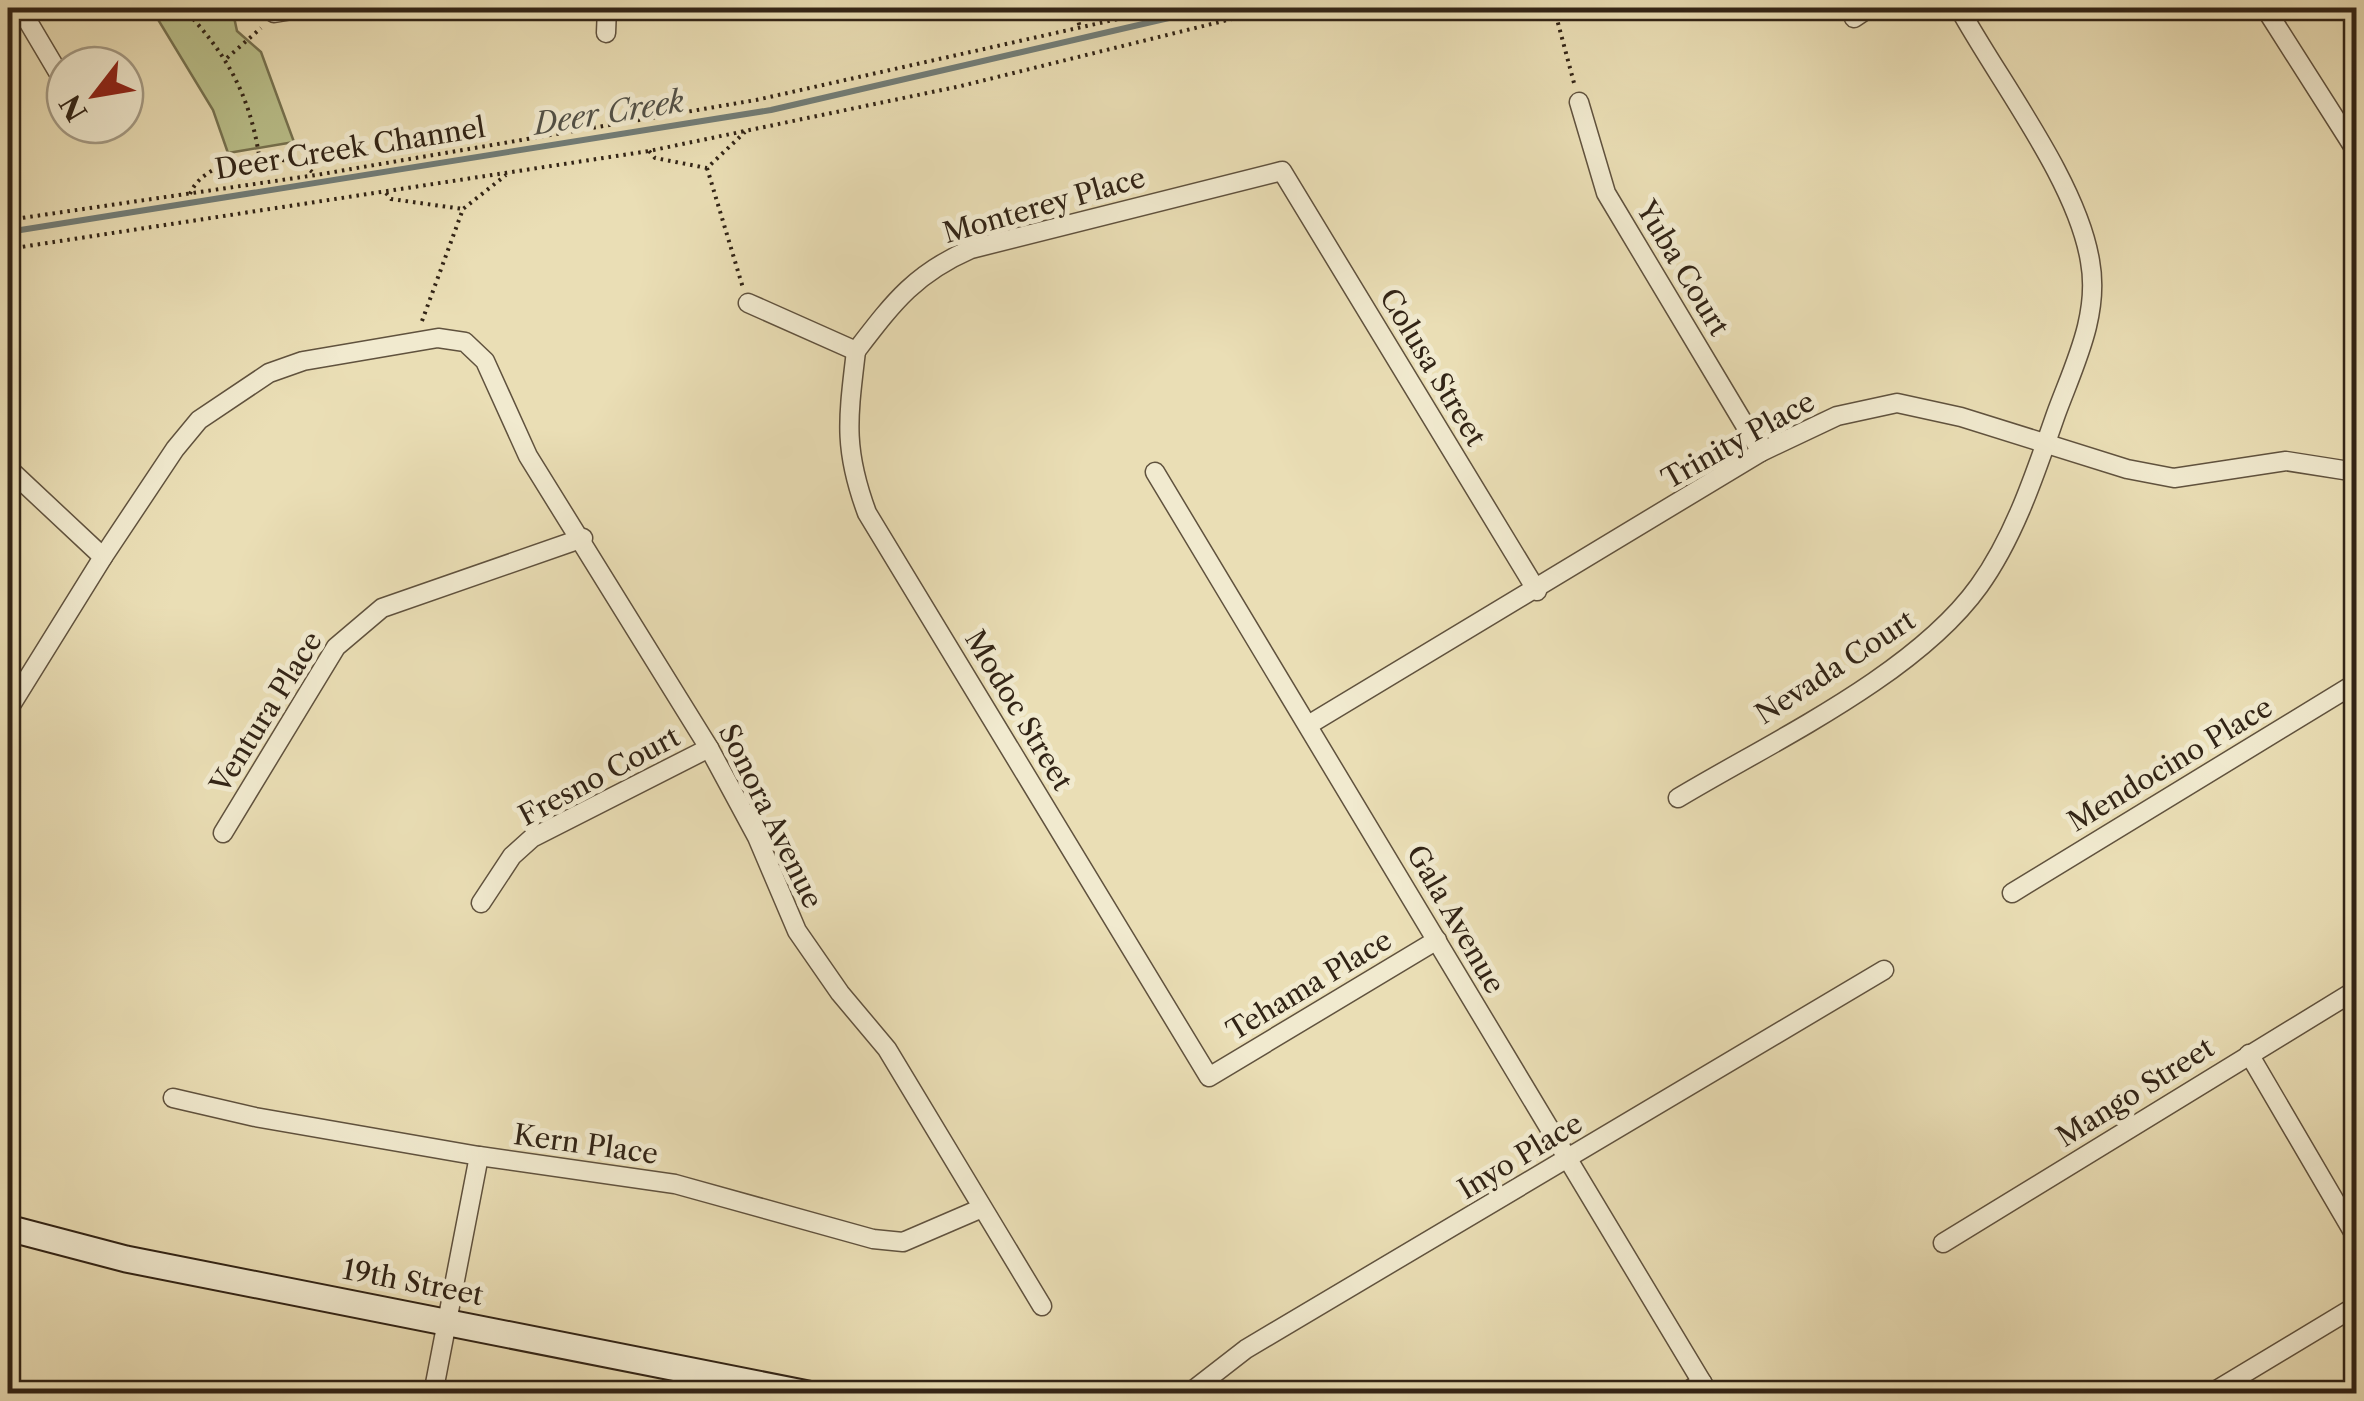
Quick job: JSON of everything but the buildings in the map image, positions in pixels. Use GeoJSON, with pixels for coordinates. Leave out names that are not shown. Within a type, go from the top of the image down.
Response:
{"type":"FeatureCollection","features":[{"type":"Feature","properties":{"kind":"street"},"geometry":{"type":"LineString","coordinates":[[20,8],[45,50]]}},
{"type":"Feature","properties":{"kind":"street"},"geometry":{"type":"LineString","coordinates":[[274,14],[304,8]]}},
{"type":"Feature","properties":{"kind":"street"},"geometry":{"type":"LineString","coordinates":[[606,32],[607,8]]}},
{"type":"Feature","properties":{"kind":"street","name":"Nevada Court"},"geometry":{"type":"LineString","coordinates":[[1678,798],[1906,661],[1930,640],[1979,586],[1999,555],[2045,446],[2093,307],[2090,261],[2070,194],[1959,8]]}},
{"type":"Feature","properties":{"kind":"street"},"geometry":{"type":"LineString","coordinates":[[2266,8],[2356,152]]}},
{"type":"Feature","properties":{"kind":"street","name":"Yuba Court"},"geometry":{"type":"LineString","coordinates":[[1579,102],[1606,193],[1762,452]]}},
{"type":"Feature","properties":{"kind":"street","name":"Monterey Place"},"geometry":{"type":"LineString","coordinates":[[856,351],[905,288],[934,266],[971,249],[1282,171]]}},
{"type":"Feature","properties":{"kind":"street","name":"Colusa Street"},"geometry":{"type":"LineString","coordinates":[[1282,171],[1537,591]]}},
{"type":"Feature","properties":{"kind":"street"},"geometry":{"type":"LineString","coordinates":[[748,303],[856,351]]}},
{"type":"Feature","properties":{"kind":"street","name":"Sonora Avenue"},"geometry":{"type":"LineString","coordinates":[[414,343],[438,338],[465,342],[485,361],[528,456],[583,538],[709,748],[757,838],[797,931],[840,993],[887,1049],[1042,1306]]}},
{"type":"Feature","properties":{"kind":"street"},"geometry":{"type":"LineString","coordinates":[[8,710],[102,557],[174,449],[199,420],[269,373],[303,360],[414,343]]}},
{"type":"Feature","properties":{"kind":"street","name":"Modoc Street"},"geometry":{"type":"LineString","coordinates":[[856,351],[847,424],[849,465],[867,513],[1209,1077]]}},
{"type":"Feature","properties":{"kind":"street","name":"Trinity Place"},"geometry":{"type":"LineString","coordinates":[[1310,724],[1537,591],[1762,452],[1837,416],[1896,403],[2174,478],[2286,461],[2356,472]]}},
{"type":"Feature","properties":{"kind":"street"},"geometry":{"type":"LineString","coordinates":[[8,468],[102,557]]}},
{"type":"Feature","properties":{"kind":"street","name":"Gala Avenue"},"geometry":{"type":"LineString","coordinates":[[1155,472],[1706,1388]]}},
{"type":"Feature","properties":{"kind":"street","name":"Ventura Place"},"geometry":{"type":"LineString","coordinates":[[223,832],[336,647],[356,626],[382,608],[583,538]]}},
{"type":"Feature","properties":{"kind":"street","name":"Mendocino Place"},"geometry":{"type":"LineString","coordinates":[[2012,893],[2356,683]]}},
{"type":"Feature","properties":{"kind":"street","name":"Fresno Court"},"geometry":{"type":"LineString","coordinates":[[481,902],[512,856],[532,838],[709,748]]}},
{"type":"Feature","properties":{"kind":"street","name":"Tehama Place"},"geometry":{"type":"LineString","coordinates":[[1209,1077],[1436,940]]}},
{"type":"Feature","properties":{"kind":"street","name":"Inyo Place"},"geometry":{"type":"LineString","coordinates":[[1188,1394],[1246,1349],[1884,970]]}},
{"type":"Feature","properties":{"kind":"street","name":"Mango Street"},"geometry":{"type":"LineString","coordinates":[[1943,1242],[2356,990]]}},
{"type":"Feature","properties":{"kind":"street"},"geometry":{"type":"LineString","coordinates":[[2249,1054],[2356,1237]]}},
{"type":"Feature","properties":{"kind":"street","name":"Kern Place"},"geometry":{"type":"LineString","coordinates":[[173,1098],[254,1117],[479,1156],[675,1184],[873,1240],[902,1242],[982,1208]]}},
{"type":"Feature","properties":{"kind":"street"},"geometry":{"type":"LineString","coordinates":[[433,1394],[479,1156]]}},
{"type":"Feature","properties":{"kind":"street","name":"19th Street"},"geometry":{"type":"LineString","coordinates":[[8,1228],[126,1259],[808,1394]]}},
{"type":"Feature","properties":{"kind":"street"},"geometry":{"type":"LineString","coordinates":[[2210,1394],[2356,1306]]}},
{"type":"Feature","properties":{"kind":"street"},"geometry":{"type":"LineString","coordinates":[[1683,1394],[1706,1388]]}},
{"type":"Feature","properties":{"kind":"path"},"geometry":{"type":"LineString","coordinates":[[183,8],[227,58],[253,117],[259,155]]}},
{"type":"Feature","properties":{"kind":"path"},"geometry":{"type":"LineString","coordinates":[[1075,8],[1080,28]]}},
{"type":"Feature","properties":{"kind":"path","name":"Deer Creek Channel"},"geometry":{"type":"LineString","coordinates":[[8,220],[316,174],[756,100],[1167,8]]}},
{"type":"Feature","properties":{"kind":"path"},"geometry":{"type":"LineString","coordinates":[[8,249],[649,152],[980,81],[1276,8]]}},
{"type":"Feature","properties":{"kind":"path"},"geometry":{"type":"LineString","coordinates":[[1554,8],[1579,102]]}},
{"type":"Feature","properties":{"kind":"path"},"geometry":{"type":"LineString","coordinates":[[227,58],[248,43],[274,14]]}},
{"type":"Feature","properties":{"kind":"path"},"geometry":{"type":"LineString","coordinates":[[707,168],[746,131]]}},
{"type":"Feature","properties":{"kind":"path"},"geometry":{"type":"LineString","coordinates":[[649,152],[656,158],[707,168]]}},
{"type":"Feature","properties":{"kind":"path"},"geometry":{"type":"LineString","coordinates":[[190,194],[197,182],[212,173],[259,155],[296,162],[316,174]]}},
{"type":"Feature","properties":{"kind":"path"},"geometry":{"type":"LineString","coordinates":[[707,168],[748,303]]}},
{"type":"Feature","properties":{"kind":"path"},"geometry":{"type":"LineString","coordinates":[[414,343],[463,209],[506,175]]}},
{"type":"Feature","properties":{"kind":"path"},"geometry":{"type":"LineString","coordinates":[[386,193],[391,199],[463,209]]}},
{"type":"Feature","properties":{"kind":"green space"},"geometry":{"type":"Polygon","coordinates":[[[151,8],[206,8],[234,17],[237,31],[261,52],[294,142],[228,153],[213,110],[151,8]]]}},
{"type":"Feature","properties":{"kind":"waterway","name":"Deer Creek"},"geometry":{"type":"LineString","coordinates":[[8,232],[771,110],[1212,8]]}}]}
